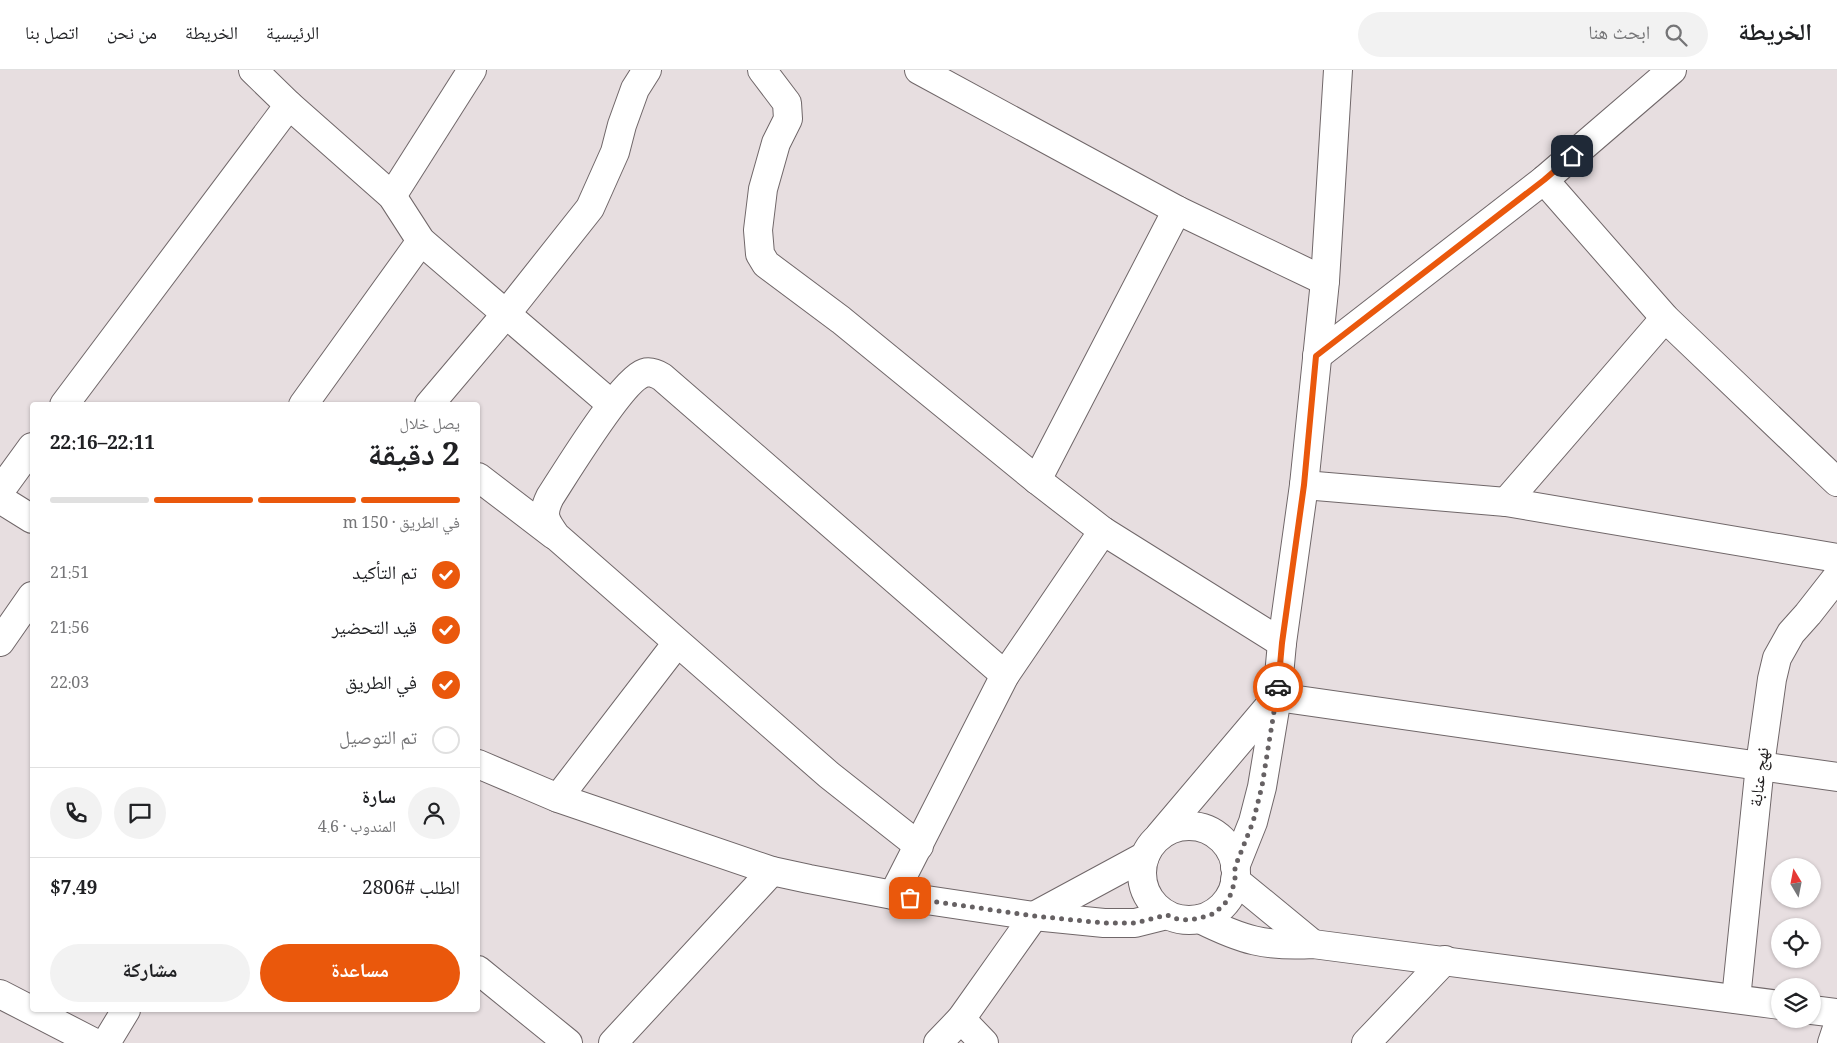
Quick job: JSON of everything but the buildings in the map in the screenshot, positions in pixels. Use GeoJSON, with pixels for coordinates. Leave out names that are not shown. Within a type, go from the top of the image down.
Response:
{"type":"FeatureCollection","features":[{"type":"Feature","properties":{"kind":"street"},"geometry":{"type":"LineString","coordinates":[[253,70],[289,105],[392,196],[421,242],[611,404]]}},
{"type":"Feature","properties":{"kind":"street"},"geometry":{"type":"LineString","coordinates":[[392,196],[472,70]]}},
{"type":"Feature","properties":{"kind":"street"},"geometry":{"type":"LineString","coordinates":[[431,402],[506,314],[590,208],[615,152],[622,125],[635,90],[648,70]]}},
{"type":"Feature","properties":{"kind":"street"},"geometry":{"type":"LineString","coordinates":[[762,70],[788,103],[788,119],[776,143],[763,188],[758,230],[760,254],[766,264],[841,320],[1037,480],[1103,530],[1282,643]]}},
{"type":"Feature","properties":{"kind":"street"},"geometry":{"type":"LineString","coordinates":[[919,70],[1177,210],[1324,281]]}},
{"type":"Feature","properties":{"kind":"street"},"geometry":{"type":"LineString","coordinates":[[1278,697],[1152,846],[1142,867],[1144,890],[1154,904],[1167,915],[1177,919],[1189,920],[1213,914],[1224,905],[1231,894],[1235,873],[1253,822],[1262,786],[1278,697],[1282,643],[1304,485],[1324,281],[1338,70]]}},
{"type":"Feature","properties":{"kind":"street"},"geometry":{"type":"LineString","coordinates":[[1316,356],[1544,180],[1672,70]]}},
{"type":"Feature","properties":{"kind":"street"},"geometry":{"type":"LineString","coordinates":[[66,402],[289,105]]}},
{"type":"Feature","properties":{"kind":"street"},"geometry":{"type":"LineString","coordinates":[[1544,180],[1665,318],[1837,482]]}},
{"type":"Feature","properties":{"kind":"street"},"geometry":{"type":"LineString","coordinates":[[1037,480],[1177,210]]}},
{"type":"Feature","properties":{"kind":"street"},"geometry":{"type":"LineString","coordinates":[[305,402],[421,242]]}},
{"type":"Feature","properties":{"kind":"street"},"geometry":{"type":"LineString","coordinates":[[1506,502],[1665,318]]}},
{"type":"Feature","properties":{"kind":"street"},"geometry":{"type":"LineString","coordinates":[[556,536],[546,522],[544,508],[550,497],[611,404],[635,378],[644,373],[655,373],[662,376],[1005,675]]}},
{"type":"Feature","properties":{"kind":"street"},"geometry":{"type":"LineString","coordinates":[[0,491],[30,450]]}},
{"type":"Feature","properties":{"kind":"street"},"geometry":{"type":"LineString","coordinates":[[480,479],[556,536],[829,775],[919,846]]}},
{"type":"Feature","properties":{"kind":"street"},"geometry":{"type":"LineString","coordinates":[[1304,485],[1506,502],[1837,558]]}},
{"type":"Feature","properties":{"kind":"street"},"geometry":{"type":"LineString","coordinates":[[0,498],[30,518]]}},
{"type":"Feature","properties":{"kind":"street"},"geometry":{"type":"LineString","coordinates":[[893,895],[1005,675],[1103,530]]}},
{"type":"Feature","properties":{"kind":"street","name":"نهج عنابة"},"geometry":{"type":"LineString","coordinates":[[1736,999],[1760,765],[1776,658],[1791,634],[1837,577]]}},
{"type":"Feature","properties":{"kind":"street"},"geometry":{"type":"LineString","coordinates":[[0,642],[30,599]]}},
{"type":"Feature","properties":{"kind":"street"},"geometry":{"type":"LineString","coordinates":[[558,798],[676,643]]}},
{"type":"Feature","properties":{"kind":"street"},"geometry":{"type":"LineString","coordinates":[[1278,697],[1837,777]]}},
{"type":"Feature","properties":{"kind":"street"},"geometry":{"type":"LineString","coordinates":[[480,765],[558,798],[772,870],[893,895],[1034,916],[1104,923],[1135,923],[1167,915]]}},
{"type":"Feature","properties":{"kind":"street"},"geometry":{"type":"LineString","coordinates":[[938,1043],[961,1019],[1034,916],[1152,846],[1173,829],[1189,826],[1204,829],[1219,836],[1233,856],[1235,873],[1313,944]]}},
{"type":"Feature","properties":{"kind":"street"},"geometry":{"type":"LineString","coordinates":[[613,1043],[772,870]]}},
{"type":"Feature","properties":{"kind":"street"},"geometry":{"type":"LineString","coordinates":[[1200,918],[1229,934],[1255,942],[1287,946],[1313,944],[1771,1004]]}},
{"type":"Feature","properties":{"kind":"street"},"geometry":{"type":"LineString","coordinates":[[1366,1043],[1446,960]]}},
{"type":"Feature","properties":{"kind":"street"},"geometry":{"type":"LineString","coordinates":[[480,972],[568,1043]]}},
{"type":"Feature","properties":{"kind":"street"},"geometry":{"type":"LineString","coordinates":[[0,994],[30,1009]]}},
{"type":"Feature","properties":{"kind":"street"},"geometry":{"type":"LineString","coordinates":[[1821,1011],[1837,1013]]}},
{"type":"Feature","properties":{"kind":"street"},"geometry":{"type":"LineString","coordinates":[[35,1012],[95,1043]]}},
{"type":"Feature","properties":{"kind":"street"},"geometry":{"type":"LineString","coordinates":[[106,1043],[125,1012]]}},
{"type":"Feature","properties":{"kind":"street"},"geometry":{"type":"LineString","coordinates":[[961,1019],[984,1043]]}},
{"type":"Feature","properties":{"kind":"street"},"geometry":{"type":"LineString","coordinates":[[1832,1043],[1837,1028]]}},
{"type":"Feature","properties":{"kind":"way so far"},"geometry":{"type":"LineString","coordinates":[[910,898],[1034,916],[1104,923],[1135,923],[1167,915],[1177,919],[1189,920],[1213,914],[1224,905],[1231,894],[1235,880],[1235,867],[1253,822],[1262,786],[1278,697],[1278,687]]}},
{"type":"Feature","properties":{"kind":"route"},"geometry":{"type":"LineString","coordinates":[[1278,687],[1282,643],[1304,485],[1316,356],[1544,180],[1572,156]]}}]}
